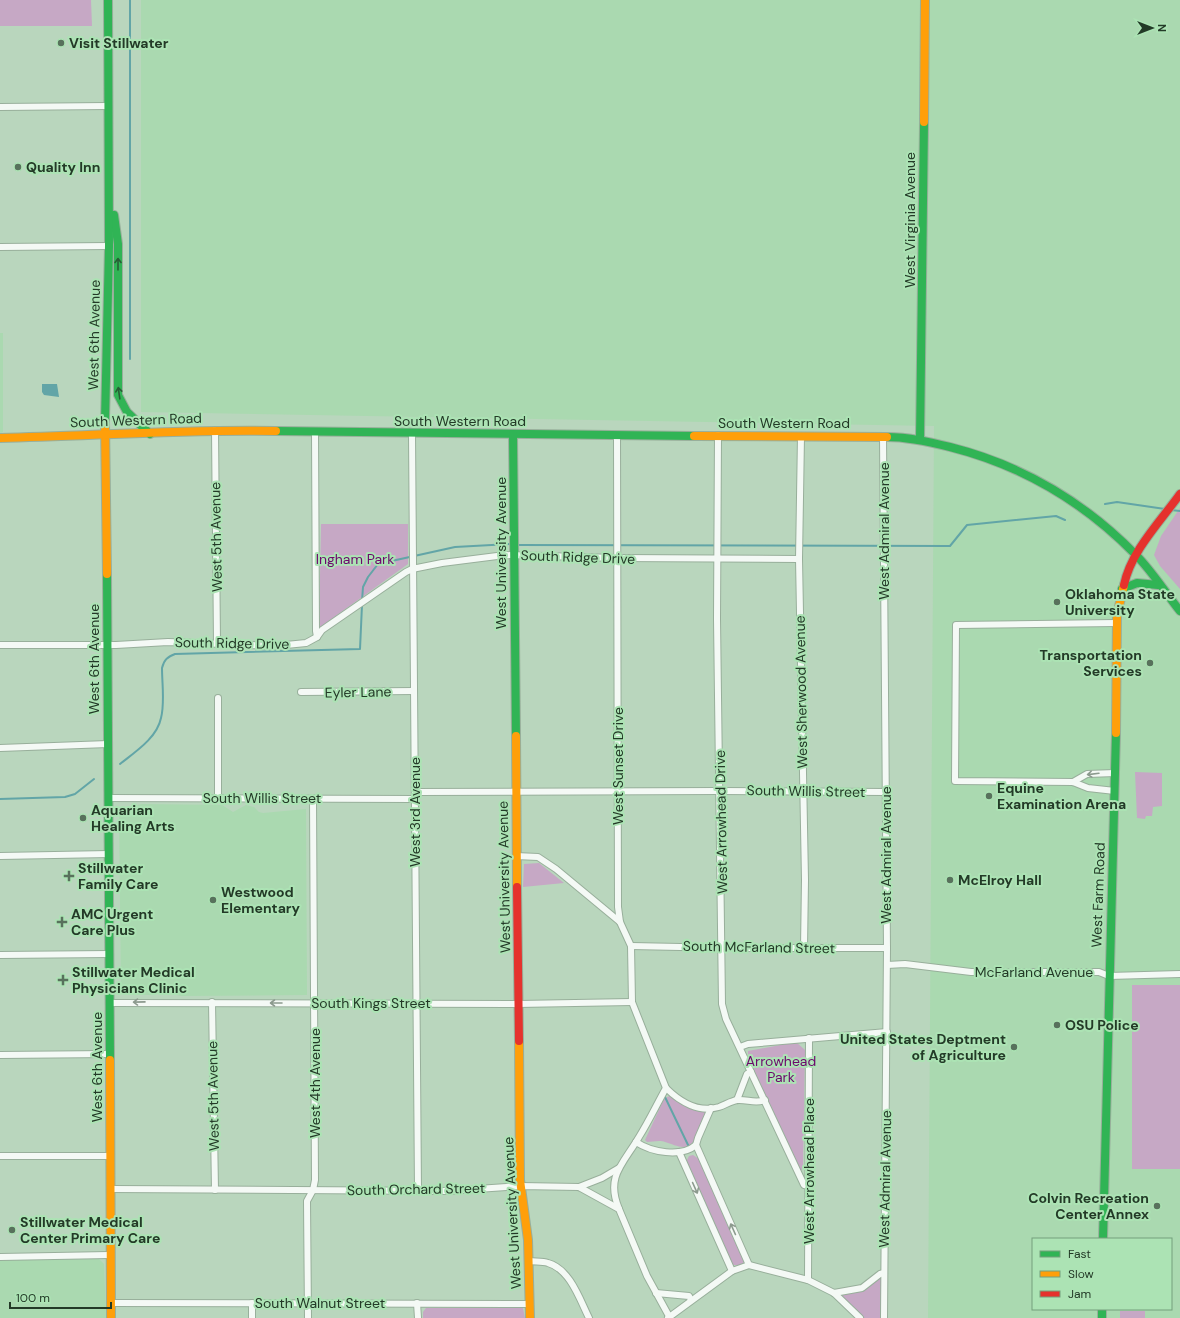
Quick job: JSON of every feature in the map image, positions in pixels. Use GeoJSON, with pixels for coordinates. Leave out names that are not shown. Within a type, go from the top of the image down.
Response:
{"type":"FeatureCollection","features":[{"type":"Feature","properties":{"kind":"main road","name":"West 6th Avenue"},"geometry":{"type":"LineString","coordinates":[[108,0],[109,246],[105,435],[111,1156],[109,1255],[111,1318]]}},
{"type":"Feature","properties":{"kind":"main road","name":"West Virginia Avenue"},"geometry":{"type":"LineString","coordinates":[[920,440],[925,0]]}},
{"type":"Feature","properties":{"kind":"main road"},"geometry":{"type":"LineString","coordinates":[[108,173],[118,244],[118,395],[128,412],[150,434]]}},
{"type":"Feature","properties":{"kind":"main road","name":"South Western Road"},"geometry":{"type":"LineString","coordinates":[[0,438],[150,434],[215,430],[412,434],[883,436],[920,440],[957,447],[994,459],[1057,490],[1077,502],[1136,555],[1158,585],[1180,611]]}},
{"type":"Feature","properties":{"kind":"main road","name":"West University Avenue"},"geometry":{"type":"LineString","coordinates":[[513,434],[520,1186],[529,1261],[530,1318]]}},
{"type":"Feature","properties":{"kind":"main road","name":"West Farm Road"},"geometry":{"type":"LineString","coordinates":[[1103,1238],[1115,791],[1116,623],[1127,570],[1154,528],[1180,494]]}},
{"type":"Feature","properties":{"kind":"main road"},"geometry":{"type":"LineString","coordinates":[[1122,589],[1137,583],[1158,585]]}},
{"type":"Feature","properties":{"kind":"street"},"geometry":{"type":"LineString","coordinates":[[0,107],[108,106]]}},
{"type":"Feature","properties":{"kind":"street"},"geometry":{"type":"LineString","coordinates":[[0,247],[109,246]]}},
{"type":"Feature","properties":{"kind":"street","name":"West 5th Avenue"},"geometry":{"type":"LineString","coordinates":[[215,430],[217,643]]}},
{"type":"Feature","properties":{"kind":"street"},"geometry":{"type":"LineString","coordinates":[[315,433],[317,637]]}},
{"type":"Feature","properties":{"kind":"street","name":"West 3rd Avenue"},"geometry":{"type":"LineString","coordinates":[[412,434],[418,1190]]}},
{"type":"Feature","properties":{"kind":"street","name":"West Sunset Drive"},"geometry":{"type":"LineString","coordinates":[[617,435],[620,922],[631,946],[632,1002],[666,1088]]}},
{"type":"Feature","properties":{"kind":"street","name":"West Arrowhead Drive"},"geometry":{"type":"LineString","coordinates":[[718,435],[722,1004],[726,1019],[804,1185],[809,1186]]}},
{"type":"Feature","properties":{"kind":"street","name":"West Sherwood Avenue"},"geometry":{"type":"LineString","coordinates":[[801,436],[799,559],[804,792],[804,948]]}},
{"type":"Feature","properties":{"kind":"street","name":"West Admiral Avenue"},"geometry":{"type":"LineString","coordinates":[[883,436],[887,948],[884,1318]]}},
{"type":"Feature","properties":{"kind":"street","name":"South Ridge Drive"},"geometry":{"type":"LineString","coordinates":[[0,645],[168,642],[276,646],[306,644],[317,637],[322,630],[412,569],[514,552],[618,558],[799,559]]}},
{"type":"Feature","properties":{"kind":"street"},"geometry":{"type":"LineString","coordinates":[[1115,791],[1088,788],[1073,782],[955,781],[956,625],[1116,623]]}},
{"type":"Feature","properties":{"kind":"street","name":"Eyler Lane"},"geometry":{"type":"LineString","coordinates":[[301,692],[414,691]]}},
{"type":"Feature","properties":{"kind":"street"},"geometry":{"type":"LineString","coordinates":[[218,698],[218,798]]}},
{"type":"Feature","properties":{"kind":"street"},"geometry":{"type":"LineString","coordinates":[[0,748],[108,744]]}},
{"type":"Feature","properties":{"kind":"street"},"geometry":{"type":"LineString","coordinates":[[1073,782],[1087,774],[1115,773]]}},
{"type":"Feature","properties":{"kind":"street","name":"South Willis Street"},"geometry":{"type":"LineString","coordinates":[[109,798],[313,798],[516,792],[720,790],[886,792]]}},
{"type":"Feature","properties":{"kind":"street","name":"West 4th Avenue"},"geometry":{"type":"LineString","coordinates":[[308,1318],[307,1201],[313,1190],[314,1180],[315,1003],[313,798]]}},
{"type":"Feature","properties":{"kind":"street"},"geometry":{"type":"LineString","coordinates":[[0,856],[109,854]]}},
{"type":"Feature","properties":{"kind":"street"},"geometry":{"type":"LineString","coordinates":[[516,856],[538,857],[556,869],[620,922]]}},
{"type":"Feature","properties":{"kind":"street","name":"South McFarland Street"},"geometry":{"type":"LineString","coordinates":[[631,946],[887,948]]}},
{"type":"Feature","properties":{"kind":"street"},"geometry":{"type":"LineString","coordinates":[[0,955],[109,954]]}},
{"type":"Feature","properties":{"kind":"street","name":"McFarland Avenue"},"geometry":{"type":"LineString","coordinates":[[887,965],[906,964],[971,972],[1099,972],[1109,976],[1180,974]]}},
{"type":"Feature","properties":{"kind":"street","name":"West 5th Avenue"},"geometry":{"type":"LineString","coordinates":[[212,1002],[215,1190]]}},
{"type":"Feature","properties":{"kind":"street","name":"South Kings Street"},"geometry":{"type":"LineString","coordinates":[[110,1003],[212,1002],[518,1004],[632,1002]]}},
{"type":"Feature","properties":{"kind":"street"},"geometry":{"type":"LineString","coordinates":[[740,1047],[748,1044],[887,1032]]}},
{"type":"Feature","properties":{"kind":"street","name":"West Arrowhead Place"},"geometry":{"type":"LineString","coordinates":[[808,1280],[810,1038]]}},
{"type":"Feature","properties":{"kind":"street"},"geometry":{"type":"LineString","coordinates":[[0,1055],[110,1054]]}},
{"type":"Feature","properties":{"kind":"street"},"geometry":{"type":"LineString","coordinates":[[737,1100],[748,1074],[751,1072]]}},
{"type":"Feature","properties":{"kind":"street"},"geometry":{"type":"LineString","coordinates":[[765,1100],[759,1102],[737,1100],[711,1108],[696,1107],[677,1098],[666,1088],[614,1180],[613,1190],[619,1209],[647,1276],[669,1318],[691,1300],[732,1271],[750,1265],[808,1280],[834,1293],[860,1318]]}},
{"type":"Feature","properties":{"kind":"street"},"geometry":{"type":"LineString","coordinates":[[636,1142],[666,1153],[690,1150],[696,1145],[711,1108]]}},
{"type":"Feature","properties":{"kind":"street"},"geometry":{"type":"LineString","coordinates":[[696,1145],[750,1265]]}},
{"type":"Feature","properties":{"kind":"street"},"geometry":{"type":"LineString","coordinates":[[679,1152],[732,1271]]}},
{"type":"Feature","properties":{"kind":"street"},"geometry":{"type":"LineString","coordinates":[[0,1156],[111,1156]]}},
{"type":"Feature","properties":{"kind":"street"},"geometry":{"type":"LineString","coordinates":[[579,1186],[602,1178],[620,1168]]}},
{"type":"Feature","properties":{"kind":"street","name":"South Orchard Street"},"geometry":{"type":"LineString","coordinates":[[111,1189],[448,1191],[520,1186],[579,1186],[619,1209]]}},
{"type":"Feature","properties":{"kind":"street"},"geometry":{"type":"LineString","coordinates":[[0,1256],[109,1255]]}},
{"type":"Feature","properties":{"kind":"street"},"geometry":{"type":"LineString","coordinates":[[529,1261],[549,1263],[570,1279],[589,1318]]}},
{"type":"Feature","properties":{"kind":"street"},"geometry":{"type":"LineString","coordinates":[[834,1293],[862,1288],[880,1274],[884,1273]]}},
{"type":"Feature","properties":{"kind":"street"},"geometry":{"type":"LineString","coordinates":[[656,1293],[689,1296],[691,1300]]}},
{"type":"Feature","properties":{"kind":"street","name":"South Walnut Street"},"geometry":{"type":"LineString","coordinates":[[111,1303],[530,1304]]}},
{"type":"Feature","properties":{"kind":"street"},"geometry":{"type":"LineString","coordinates":[[252,1303],[252,1318]]}},
{"type":"Feature","properties":{"kind":"street"},"geometry":{"type":"LineString","coordinates":[[418,1303],[418,1318]]}},
{"type":"Feature","properties":{"kind":"shaded area","name":"Oklahoma State University"},"geometry":{"type":"Polygon","coordinates":[[[141,0],[1180,0],[1180,1318],[928,1318],[934,426],[141,412],[141,0]]]}},
{"type":"Feature","properties":{"kind":"shaded area"},"geometry":{"type":"Polygon","coordinates":[[[0,333],[3,333],[3,432],[0,433],[0,333]]]}},
{"type":"Feature","properties":{"kind":"shaded area","name":"Westwood Elementary"},"geometry":{"type":"Polygon","coordinates":[[[142,804],[222,805],[233,812],[246,805],[254,807],[259,812],[263,813],[306,809],[307,995],[181,996],[177,995],[175,987],[157,987],[152,995],[124,995],[121,992],[119,809],[142,804]]]}},
{"type":"Feature","properties":{"kind":"shaded area"},"geometry":{"type":"Polygon","coordinates":[[[99,1259],[104,1264],[106,1318],[0,1318],[0,1260],[99,1259]]]}},
{"type":"Feature","properties":{"kind":"green space"},"geometry":{"type":"Polygon","coordinates":[[[0,0],[91,0],[92,26],[0,26],[0,0]]]}},
{"type":"Feature","properties":{"kind":"green space"},"geometry":{"type":"Polygon","coordinates":[[[1180,508],[1180,589],[1160,566],[1154,555],[1161,536],[1180,508]]]}},
{"type":"Feature","properties":{"kind":"green space","name":"Ingham Park"},"geometry":{"type":"Polygon","coordinates":[[[321,524],[408,524],[408,564],[319,628],[321,524]]]}},
{"type":"Feature","properties":{"kind":"green space"},"geometry":{"type":"Polygon","coordinates":[[[1135,772],[1162,773],[1162,806],[1153,807],[1152,816],[1146,816],[1145,819],[1137,818],[1135,772]]]}},
{"type":"Feature","properties":{"kind":"green space"},"geometry":{"type":"Polygon","coordinates":[[[539,863],[564,883],[523,887],[524,864],[539,863]]]}},
{"type":"Feature","properties":{"kind":"green space"},"geometry":{"type":"Polygon","coordinates":[[[1132,985],[1180,985],[1180,1169],[1132,1169],[1132,985]]]}},
{"type":"Feature","properties":{"kind":"green space","name":"Arrowhead Park"},"geometry":{"type":"Polygon","coordinates":[[[796,1042],[805,1050],[803,1168],[801,1171],[748,1058],[748,1051],[796,1042]]]}},
{"type":"Feature","properties":{"kind":"green space"},"geometry":{"type":"Polygon","coordinates":[[[671,1095],[707,1110],[695,1139],[692,1143],[685,1147],[663,1141],[647,1142],[645,1140],[664,1099],[671,1095]]]}},
{"type":"Feature","properties":{"kind":"green space"},"geometry":{"type":"Polygon","coordinates":[[[693,1155],[699,1159],[745,1258],[743,1265],[733,1265],[689,1169],[686,1162],[689,1156],[693,1155]]]}},
{"type":"Feature","properties":{"kind":"green space"},"geometry":{"type":"Polygon","coordinates":[[[884,1273],[884,1318],[860,1318],[834,1293],[850,1291],[884,1273]]]}},
{"type":"Feature","properties":{"kind":"green space"},"geometry":{"type":"Polygon","coordinates":[[[426,1308],[523,1308],[525,1318],[423,1318],[423,1312],[426,1308]]]}},
{"type":"Feature","properties":{"kind":"green space"},"geometry":{"type":"Polygon","coordinates":[[[1120,1311],[1145,1311],[1145,1318],[1120,1318],[1120,1311]]]}},
{"type":"Feature","properties":{"kind":"water"},"geometry":{"type":"Polygon","coordinates":[[[42,384],[57,384],[59,397],[44,395],[42,392],[42,384]]]}},
{"type":"Feature","properties":{"kind":"waterway"},"geometry":{"type":"LineString","coordinates":[[130,0],[130,359]]}},
{"type":"Feature","properties":{"kind":"waterway"},"geometry":{"type":"LineString","coordinates":[[1105,504],[1117,502],[1165,509]]}},
{"type":"Feature","properties":{"kind":"waterway"},"geometry":{"type":"LineString","coordinates":[[1171,510],[1180,511]]}},
{"type":"Feature","properties":{"kind":"waterway"},"geometry":{"type":"LineString","coordinates":[[516,545],[950,546],[967,525],[1056,516],[1065,520]]}},
{"type":"Feature","properties":{"kind":"waterway"},"geometry":{"type":"LineString","coordinates":[[362,601],[363,587],[368,577],[378,564],[455,547],[512,544]]}},
{"type":"Feature","properties":{"kind":"waterway"},"geometry":{"type":"LineString","coordinates":[[120,764],[145,744],[159,725],[163,706],[162,668],[166,659],[170,656],[175,654],[360,649],[362,605]]}},
{"type":"Feature","properties":{"kind":"waterway"},"geometry":{"type":"LineString","coordinates":[[0,799],[65,797],[75,794],[94,779]]}},
{"type":"Feature","properties":{"kind":"waterway"},"geometry":{"type":"LineString","coordinates":[[664,1095],[689,1147]]}},
{"type":"Feature","properties":{"kind":"traffic: fast"},"geometry":{"type":"LineString","coordinates":[[105,422],[109,246],[108,0]]}},
{"type":"Feature","properties":{"kind":"traffic: fast"},"geometry":{"type":"LineString","coordinates":[[920,440],[924,122]]}},
{"type":"Feature","properties":{"kind":"traffic: fast"},"geometry":{"type":"LineString","coordinates":[[114,215],[118,244],[118,395],[127,412],[150,434]]}},
{"type":"Feature","properties":{"kind":"traffic: fast"},"geometry":{"type":"LineString","coordinates":[[276,431],[694,436]]}},
{"type":"Feature","properties":{"kind":"traffic: fast"},"geometry":{"type":"LineString","coordinates":[[513,434],[516,736]]}},
{"type":"Feature","properties":{"kind":"traffic: fast"},"geometry":{"type":"LineString","coordinates":[[887,437],[903,438],[950,447],[1002,464],[1050,487],[1094,517],[1135,554],[1147,567],[1180,611]]}},
{"type":"Feature","properties":{"kind":"traffic: fast"},"geometry":{"type":"LineString","coordinates":[[107,574],[110,1060]]}},
{"type":"Feature","properties":{"kind":"traffic: fast"},"geometry":{"type":"LineString","coordinates":[[1122,589],[1137,583],[1158,585]]}},
{"type":"Feature","properties":{"kind":"traffic: fast"},"geometry":{"type":"LineString","coordinates":[[1103,1238],[1116,733]]}},
{"type":"Feature","properties":{"kind":"traffic: fast"},"geometry":{"type":"LineString","coordinates":[[1102,1310],[1102,1318]]}},
{"type":"Feature","properties":{"kind":"traffic: slow"},"geometry":{"type":"LineString","coordinates":[[924,122],[925,0]]}},
{"type":"Feature","properties":{"kind":"traffic: slow"},"geometry":{"type":"LineString","coordinates":[[105,422],[107,574]]}},
{"type":"Feature","properties":{"kind":"traffic: slow"},"geometry":{"type":"LineString","coordinates":[[0,438],[172,432],[276,431]]}},
{"type":"Feature","properties":{"kind":"traffic: slow"},"geometry":{"type":"LineString","coordinates":[[694,436],[887,437]]}},
{"type":"Feature","properties":{"kind":"traffic: slow"},"geometry":{"type":"LineString","coordinates":[[1116,733],[1117,615],[1124,585]]}},
{"type":"Feature","properties":{"kind":"traffic: slow"},"geometry":{"type":"LineString","coordinates":[[516,736],[517,887]]}},
{"type":"Feature","properties":{"kind":"traffic: slow"},"geometry":{"type":"LineString","coordinates":[[519,1041],[520,1180],[528,1240],[530,1318]]}},
{"type":"Feature","properties":{"kind":"traffic: slow"},"geometry":{"type":"LineString","coordinates":[[110,1060],[111,1318]]}},
{"type":"Feature","properties":{"kind":"traffic: jam"},"geometry":{"type":"LineString","coordinates":[[1124,585],[1133,560],[1147,537],[1180,494]]}},
{"type":"Feature","properties":{"kind":"traffic: jam"},"geometry":{"type":"LineString","coordinates":[[517,887],[519,1041]]}},
{"type":"Feature","properties":{"kind":"place","name":"Visit Stillwater"},"geometry":{"type":"Point","coordinates":[61,43]}},
{"type":"Feature","properties":{"kind":"place","name":"Quality Inn"},"geometry":{"type":"Point","coordinates":[18,167]}},
{"type":"Feature","properties":{"kind":"place","name":"Oklahoma State University"},"geometry":{"type":"Point","coordinates":[1057,602]}},
{"type":"Feature","properties":{"kind":"place","name":"Transportation Services"},"geometry":{"type":"Point","coordinates":[1150,663]}},
{"type":"Feature","properties":{"kind":"place","name":"Equine Examination Arena"},"geometry":{"type":"Point","coordinates":[989,796]}},
{"type":"Feature","properties":{"kind":"place","name":"Aquarian Healing Arts"},"geometry":{"type":"Point","coordinates":[83,818]}},
{"type":"Feature","properties":{"kind":"place","name":"Stillwater Family Care"},"geometry":{"type":"Point","coordinates":[69,876]}},
{"type":"Feature","properties":{"kind":"place","name":"McElroy Hall"},"geometry":{"type":"Point","coordinates":[950,880]}},
{"type":"Feature","properties":{"kind":"place","name":"Westwood Elementary"},"geometry":{"type":"Point","coordinates":[213,900]}},
{"type":"Feature","properties":{"kind":"place","name":"AMC Urgent Care Plus"},"geometry":{"type":"Point","coordinates":[62,922]}},
{"type":"Feature","properties":{"kind":"place","name":"Stillwater Medical Physicians Clinic"},"geometry":{"type":"Point","coordinates":[63,980]}},
{"type":"Feature","properties":{"kind":"place","name":"OSU Police"},"geometry":{"type":"Point","coordinates":[1057,1025]}},
{"type":"Feature","properties":{"kind":"place","name":"United States Deptment of Agriculture"},"geometry":{"type":"Point","coordinates":[1014,1047]}},
{"type":"Feature","properties":{"kind":"place","name":"Colvin Recreation Center Annex"},"geometry":{"type":"Point","coordinates":[1157,1206]}},
{"type":"Feature","properties":{"kind":"place","name":"Stillwater Medical Center Primary Care"},"geometry":{"type":"Point","coordinates":[12,1230]}}]}
